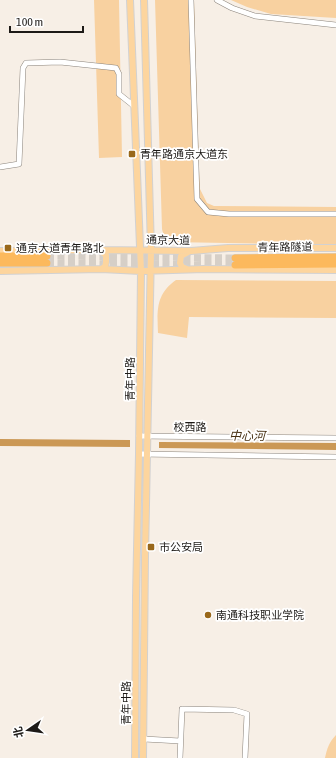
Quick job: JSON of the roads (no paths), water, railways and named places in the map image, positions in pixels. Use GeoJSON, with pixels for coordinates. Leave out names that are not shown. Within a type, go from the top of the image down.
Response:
{"type":"FeatureCollection","features":[{"type":"Feature","properties":{"kind":"highway"},"geometry":{"type":"LineString","coordinates":[[0,256],[47,259],[0,263]]}},
{"type":"Feature","properties":{"kind":"highway","name":"青年路隧道"},"geometry":{"type":"LineString","coordinates":[[336,257],[235,262],[336,264]]}},
{"type":"Feature","properties":{"kind":"main road","name":"青年中路"},"geometry":{"type":"LineString","coordinates":[[130,0],[141,271],[136,597],[136,758]]}},
{"type":"Feature","properties":{"kind":"main road","name":"青年中路"},"geometry":{"type":"LineString","coordinates":[[143,758],[145,556],[151,271],[144,0]]}},
{"type":"Feature","properties":{"kind":"main road","name":"通京大道"},"geometry":{"type":"LineString","coordinates":[[0,252],[191,250],[228,248],[336,248]]}},
{"type":"Feature","properties":{"kind":"main road"},"geometry":{"type":"LineString","coordinates":[[99,250],[106,255],[105,267],[101,270]]}},
{"type":"Feature","properties":{"kind":"main road"},"geometry":{"type":"LineString","coordinates":[[187,269],[182,267],[180,261],[181,256],[191,250]]}},
{"type":"Feature","properties":{"kind":"main road"},"geometry":{"type":"LineString","coordinates":[[0,271],[151,271],[187,269],[336,270]]}},
{"type":"Feature","properties":{"kind":"street"},"geometry":{"type":"LineString","coordinates":[[191,0],[198,199],[202,206],[208,212],[229,214],[336,214]]}},
{"type":"Feature","properties":{"kind":"street"},"geometry":{"type":"LineString","coordinates":[[217,0],[232,8],[255,16],[336,25]]}},
{"type":"Feature","properties":{"kind":"street"},"geometry":{"type":"LineString","coordinates":[[0,167],[19,164],[23,68],[26,63],[60,62],[116,68],[119,74],[119,94],[134,106]]}},
{"type":"Feature","properties":{"kind":"street","name":"校西路"},"geometry":{"type":"LineString","coordinates":[[139,436],[336,438]]}},
{"type":"Feature","properties":{"kind":"street"},"geometry":{"type":"LineString","coordinates":[[139,454],[336,457]]}},
{"type":"Feature","properties":{"kind":"street"},"geometry":{"type":"LineString","coordinates":[[180,758],[182,709],[234,710],[247,714],[245,758]]}},
{"type":"Feature","properties":{"kind":"street"},"geometry":{"type":"LineString","coordinates":[[144,739],[180,741]]}},
{"type":"Feature","properties":{"kind":"tunnel"},"geometry":{"type":"LineString","coordinates":[[47,256],[235,258]]}},
{"type":"Feature","properties":{"kind":"tunnel"},"geometry":{"type":"LineString","coordinates":[[47,263],[235,265]]}},
{"type":"Feature","properties":{"kind":"place","name":"青年路通京大道东"},"geometry":{"type":"Point","coordinates":[132,154]}},
{"type":"Feature","properties":{"kind":"place","name":"通京大道青年路北"},"geometry":{"type":"Point","coordinates":[8,248]}},
{"type":"Feature","properties":{"kind":"place","name":"市公安局"},"geometry":{"type":"Point","coordinates":[151,547]}},
{"type":"Feature","properties":{"kind":"place","name":"南通科技职业学院"},"geometry":{"type":"Point","coordinates":[208,615]}},
{"type":"Feature","properties":{"kind":"water label","name":"中心河"},"geometry":{"type":"Point","coordinates":[247,436]}}]}
